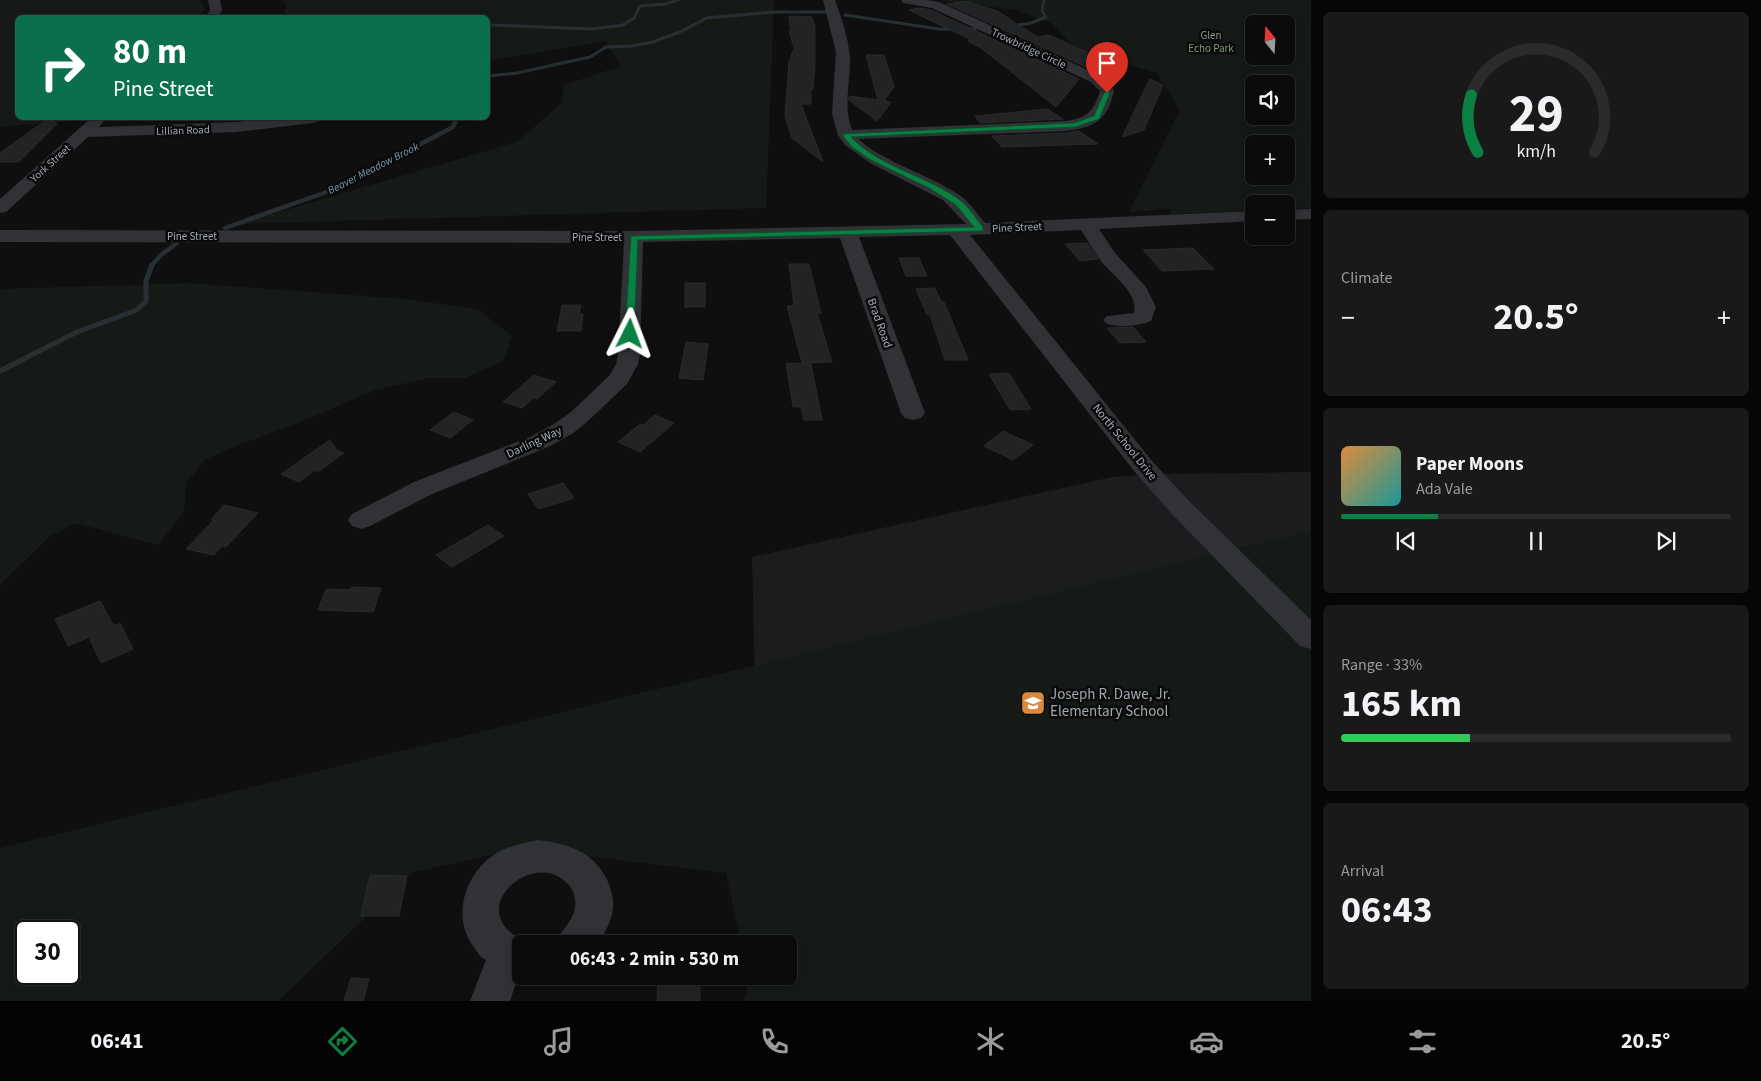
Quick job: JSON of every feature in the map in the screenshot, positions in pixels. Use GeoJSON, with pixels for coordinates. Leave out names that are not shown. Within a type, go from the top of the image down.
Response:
{"type":"FeatureCollection","features":[{"type":"Feature","properties":{"kind":"street"},"geometry":{"type":"LineString","coordinates":[[213,15],[216,10],[214,0]]}},
{"type":"Feature","properties":{"kind":"street"},"geometry":{"type":"LineString","coordinates":[[829,0],[842,50],[840,113],[846,135],[855,145],[873,158],[931,186],[954,200],[965,210],[980,229]]}},
{"type":"Feature","properties":{"kind":"street","name":"Trowbridge Circle"},"geometry":{"type":"LineString","coordinates":[[846,135],[1066,126],[1088,122],[1099,114],[1107,90],[1096,79],[935,5],[908,0]]}},
{"type":"Feature","properties":{"kind":"street","name":"York Street"},"geometry":{"type":"LineString","coordinates":[[0,208],[97,120]]}},
{"type":"Feature","properties":{"kind":"street","name":"Lillian Road"},"geometry":{"type":"LineString","coordinates":[[83,132],[227,128],[295,120]]}},
{"type":"Feature","properties":{"kind":"street"},"geometry":{"type":"LineString","coordinates":[[1295,215],[1311,214]]}},
{"type":"Feature","properties":{"kind":"street","name":"Pine Street"},"geometry":{"type":"LineString","coordinates":[[0,236],[634,237],[956,230],[1245,216]]}},
{"type":"Feature","properties":{"kind":"street","name":"North School Drive"},"geometry":{"type":"LineString","coordinates":[[956,230],[1143,466],[1204,531],[1311,638]]}},
{"type":"Feature","properties":{"kind":"street","name":"Brad Road"},"geometry":{"type":"LineString","coordinates":[[848,233],[912,413]]}},
{"type":"Feature","properties":{"kind":"street","name":"Darling Way"},"geometry":{"type":"LineString","coordinates":[[361,520],[423,488],[552,436],[579,417],[619,379],[627,364],[629,354],[634,237]]}},
{"type":"Feature","properties":{"kind":"street"},"geometry":{"type":"LineString","coordinates":[[512,955],[500,950],[484,933],[480,911],[481,900],[485,889],[500,871],[510,864],[533,857],[556,858],[567,862],[584,876],[590,885],[593,895],[592,917],[588,928],[582,935]]}},
{"type":"Feature","properties":{"kind":"street"},"geometry":{"type":"LineString","coordinates":[[490,1001],[496,982],[512,962]]}},
{"type":"Feature","properties":{"kind":"lane"},"geometry":{"type":"LineString","coordinates":[[1087,224],[1108,257],[1138,291],[1146,306],[1144,317],[1114,320]]}},
{"type":"Feature","properties":{"kind":"shaded area","name":"Joseph R. Dawe, Jr. Elementary School"},"geometry":{"type":"Polygon","coordinates":[[[1311,472],[1311,1001],[797,976],[797,935],[786,935],[759,849],[752,557],[1112,477],[1161,474],[1311,472]]]}},
{"type":"Feature","properties":{"kind":"green space"},"geometry":{"type":"Polygon","coordinates":[[[0,0],[200,0],[206,9],[199,15],[15,15],[15,120],[82,120],[0,127],[0,0]]]}},
{"type":"Feature","properties":{"kind":"green space"},"geometry":{"type":"Polygon","coordinates":[[[282,0],[774,0],[766,208],[239,224],[517,142],[562,103],[564,85],[621,66],[606,41],[490,61],[490,15],[284,15],[287,5],[282,0]]]}},
{"type":"Feature","properties":{"kind":"green space","name":"Glen Echo Park"},"geometry":{"type":"Polygon","coordinates":[[[938,0],[1311,0],[1311,208],[1295,209],[1295,195],[1245,195],[1245,211],[1170,214],[1171,209],[1129,212],[1180,110],[1157,73],[1076,49],[1051,23],[1016,10],[938,0]]]}},
{"type":"Feature","properties":{"kind":"green space"},"geometry":{"type":"Polygon","coordinates":[[[190,283],[404,299],[477,309],[512,336],[503,361],[465,378],[427,378],[373,391],[206,459],[186,483],[184,512],[158,545],[76,523],[49,537],[0,585],[0,289],[190,283]]]}},
{"type":"Feature","properties":{"kind":"green space","name":"Joseph R. Dawe, Jr. Elementary School"},"geometry":{"type":"Polygon","coordinates":[[[1311,531],[1311,1001],[743,1001],[748,985],[797,985],[797,935],[739,935],[726,873],[520,848],[412,873],[278,1001],[0,1001],[0,848],[1311,531]]]}},
{"type":"Feature","properties":{"kind":"building"},"geometry":{"type":"Polygon","coordinates":[[[966,1],[997,11],[1038,37],[1049,35],[1097,57],[1088,68],[947,4],[966,1]]]}},
{"type":"Feature","properties":{"kind":"building"},"geometry":{"type":"Polygon","coordinates":[[[920,8],[931,10],[1079,79],[1056,107],[981,48],[968,41],[972,40],[909,10],[920,8]]]}},
{"type":"Feature","properties":{"kind":"building"},"geometry":{"type":"Polygon","coordinates":[[[789,16],[812,17],[815,27],[815,65],[813,89],[811,89],[811,104],[801,104],[823,162],[792,138],[785,116],[789,62],[794,48],[789,31],[791,31],[789,16]]]}},
{"type":"Feature","properties":{"kind":"building"},"geometry":{"type":"Polygon","coordinates":[[[866,55],[884,55],[894,87],[884,101],[891,102],[877,121],[849,100],[849,96],[878,100],[866,55]]]}},
{"type":"Feature","properties":{"kind":"building"},"geometry":{"type":"Polygon","coordinates":[[[1150,79],[1163,85],[1144,130],[1122,137],[1150,79]]]}},
{"type":"Feature","properties":{"kind":"building"},"geometry":{"type":"Polygon","coordinates":[[[1048,109],[1063,119],[980,123],[975,116],[1048,109]]]}},
{"type":"Feature","properties":{"kind":"building"},"geometry":{"type":"Polygon","coordinates":[[[46,120],[52,120],[57,124],[19,162],[0,162],[0,153],[46,120]]]}},
{"type":"Feature","properties":{"kind":"building"},"geometry":{"type":"Polygon","coordinates":[[[1079,131],[1098,144],[1002,147],[992,136],[1066,133],[1079,131]]]}},
{"type":"Feature","properties":{"kind":"building"},"geometry":{"type":"Polygon","coordinates":[[[1087,243],[1098,259],[1080,261],[1065,244],[1087,243]]]}},
{"type":"Feature","properties":{"kind":"building"},"geometry":{"type":"Polygon","coordinates":[[[1193,248],[1214,269],[1162,271],[1143,250],[1193,248]]]}},
{"type":"Feature","properties":{"kind":"building"},"geometry":{"type":"Polygon","coordinates":[[[899,258],[919,258],[927,276],[906,276],[899,258]]]}},
{"type":"Feature","properties":{"kind":"building"},"geometry":{"type":"Polygon","coordinates":[[[789,264],[809,264],[821,313],[817,313],[832,362],[802,363],[787,306],[794,306],[789,264]]]}},
{"type":"Feature","properties":{"kind":"building"},"geometry":{"type":"Polygon","coordinates":[[[685,283],[705,283],[705,307],[685,307],[685,283]]]}},
{"type":"Feature","properties":{"kind":"building"},"geometry":{"type":"Polygon","coordinates":[[[935,288],[941,302],[944,302],[968,360],[945,360],[930,315],[927,315],[916,289],[935,288]]]}},
{"type":"Feature","properties":{"kind":"building"},"geometry":{"type":"Polygon","coordinates":[[[562,305],[581,305],[579,314],[583,314],[581,331],[557,331],[562,305]]]}},
{"type":"Feature","properties":{"kind":"building"},"geometry":{"type":"Polygon","coordinates":[[[1133,327],[1146,342],[1120,343],[1107,328],[1133,327]]]}},
{"type":"Feature","properties":{"kind":"building"},"geometry":{"type":"Polygon","coordinates":[[[686,342],[708,344],[703,380],[679,378],[686,342]]]}},
{"type":"Feature","properties":{"kind":"building"},"geometry":{"type":"Polygon","coordinates":[[[786,363],[811,364],[822,420],[804,420],[801,407],[793,407],[786,363]]]}},
{"type":"Feature","properties":{"kind":"building"},"geometry":{"type":"Polygon","coordinates":[[[1009,373],[1031,409],[1010,410],[989,374],[1009,373]]]}},
{"type":"Feature","properties":{"kind":"building"},"geometry":{"type":"Polygon","coordinates":[[[534,375],[556,382],[537,399],[534,398],[522,408],[503,402],[534,375]]]}},
{"type":"Feature","properties":{"kind":"building"},"geometry":{"type":"Polygon","coordinates":[[[454,412],[473,420],[450,438],[430,430],[454,412]]]}},
{"type":"Feature","properties":{"kind":"building"},"geometry":{"type":"Polygon","coordinates":[[[655,415],[674,423],[640,452],[618,442],[640,424],[643,425],[655,415]]]}},
{"type":"Feature","properties":{"kind":"building"},"geometry":{"type":"Polygon","coordinates":[[[1003,431],[1033,445],[1013,460],[984,446],[1003,431]]]}},
{"type":"Feature","properties":{"kind":"building"},"geometry":{"type":"Polygon","coordinates":[[[330,440],[337,450],[344,453],[318,472],[315,470],[299,482],[281,474],[330,440]]]}},
{"type":"Feature","properties":{"kind":"building"},"geometry":{"type":"Polygon","coordinates":[[[563,483],[574,498],[538,509],[528,494],[563,483]]]}},
{"type":"Feature","properties":{"kind":"building"},"geometry":{"type":"Polygon","coordinates":[[[224,505],[258,513],[226,547],[222,546],[214,555],[186,549],[214,520],[211,520],[224,505]]]}},
{"type":"Feature","properties":{"kind":"building"},"geometry":{"type":"Polygon","coordinates":[[[488,525],[504,536],[452,567],[436,555],[488,525]]]}},
{"type":"Feature","properties":{"kind":"building"},"geometry":{"type":"Polygon","coordinates":[[[352,587],[381,588],[373,612],[318,610],[326,589],[351,590],[352,587]]]}},
{"type":"Feature","properties":{"kind":"building"},"geometry":{"type":"Polygon","coordinates":[[[100,601],[114,626],[120,623],[133,649],[101,663],[89,637],[68,646],[55,619],[100,601]]]}},
{"type":"Feature","properties":{"kind":"building"},"geometry":{"type":"Polygon","coordinates":[[[370,875],[407,876],[399,916],[361,916],[370,875]]]}},
{"type":"Feature","properties":{"kind":"building"},"geometry":{"type":"Polygon","coordinates":[[[351,978],[369,979],[363,1001],[344,1001],[351,978]]]}},
{"type":"Feature","properties":{"kind":"building"},"geometry":{"type":"Polygon","coordinates":[[[658,985],[700,985],[700,1001],[657,1001],[658,985]]]}},
{"type":"Feature","properties":{"kind":"waterway","name":"Beaver Meadow Brook"},"geometry":{"type":"LineString","coordinates":[[490,25],[592,29],[623,25],[634,18],[640,6],[665,4],[678,0]]}},
{"type":"Feature","properties":{"kind":"waterway"},"geometry":{"type":"LineString","coordinates":[[1012,26],[1031,23],[1046,17],[1042,11],[1044,0]]}},
{"type":"Feature","properties":{"kind":"waterway"},"geometry":{"type":"LineString","coordinates":[[490,76],[517,73],[590,57],[606,47],[632,46],[653,42],[682,31],[707,18],[773,12],[827,12]]}},
{"type":"Feature","properties":{"kind":"waterway"},"geometry":{"type":"LineString","coordinates":[[845,15],[939,29],[975,29]]}},
{"type":"Feature","properties":{"kind":"waterway","name":"Beaver Meadow Brook"},"geometry":{"type":"LineString","coordinates":[[225,228],[335,189],[453,127],[456,120]]}},
{"type":"Feature","properties":{"kind":"waterway","name":"Beaver Meadow Brook"},"geometry":{"type":"LineString","coordinates":[[151,266],[161,255],[177,243]]}},
{"type":"Feature","properties":{"kind":"waterway","name":"Beaver Meadow Brook"},"geometry":{"type":"LineString","coordinates":[[0,371],[77,332],[137,310],[146,301],[146,281],[152,265]]}},
{"type":"Feature","properties":{"kind":"place","name":"Joseph R. Dawe, Jr. Elementary School"},"geometry":{"type":"Point","coordinates":[1033,703]}},
{"type":"Feature","properties":{"kind":"route"},"geometry":{"type":"LineString","coordinates":[[630,334],[634,237],[980,229],[959,203],[931,186],[863,152],[846,135],[1075,125],[1088,122],[1097,117],[1107,93]]}}]}
